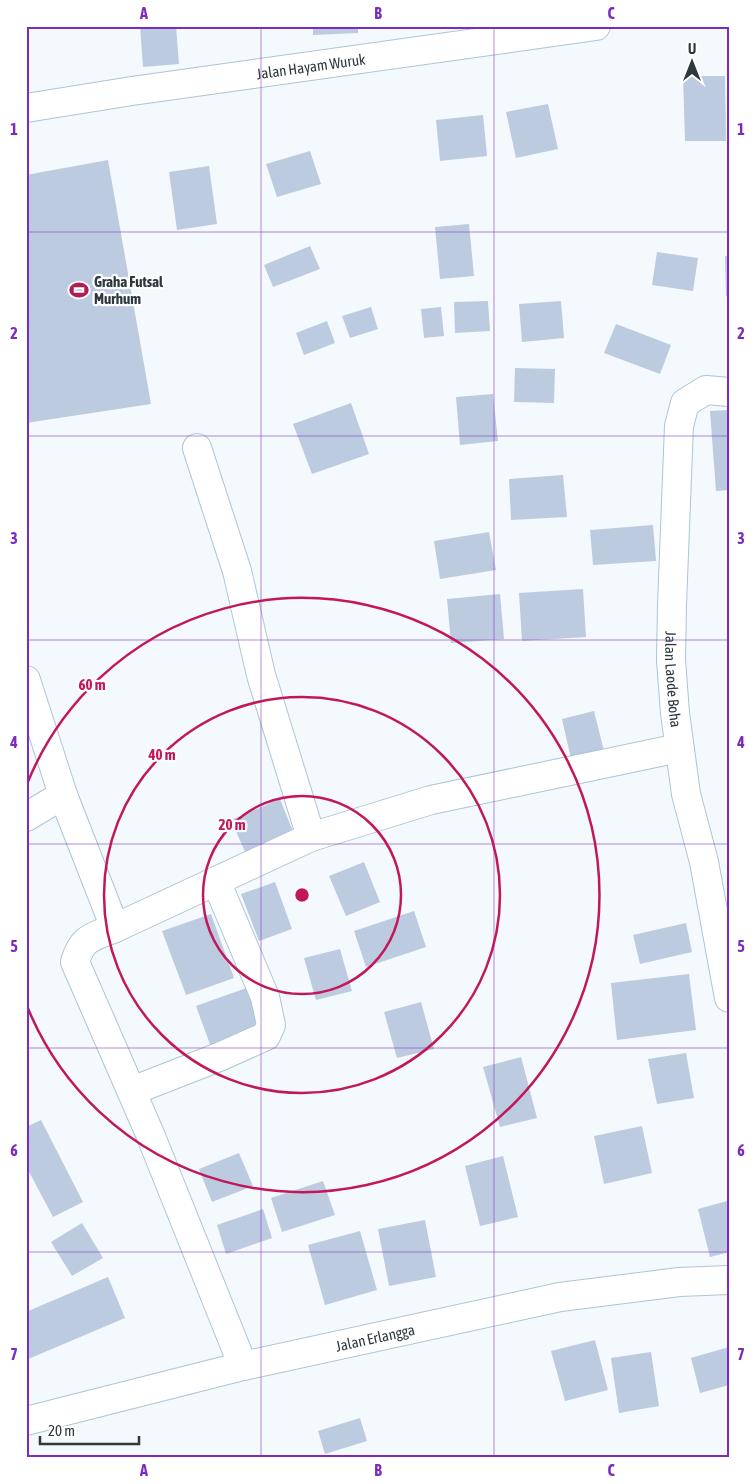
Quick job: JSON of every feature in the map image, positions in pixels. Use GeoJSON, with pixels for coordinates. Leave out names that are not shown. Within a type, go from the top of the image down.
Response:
{"type":"FeatureCollection","features":[{"type":"Feature","properties":{"kind":"street","name":"Jalan Hayam Wuruk"},"geometry":{"type":"LineString","coordinates":[[26,108],[132,91],[596,26]]}},
{"type":"Feature","properties":{"kind":"street","name":"Jalan Laode Boha"},"geometry":{"type":"LineString","coordinates":[[729,392],[706,390],[685,403],[679,426],[671,660],[675,713],[686,794],[704,862],[729,998]]}},
{"type":"Feature","properties":{"kind":"street"},"geometry":{"type":"LineString","coordinates":[[197,448],[237,571],[261,675],[311,837]]}},
{"type":"Feature","properties":{"kind":"street"},"geometry":{"type":"LineString","coordinates":[[26,680],[63,796],[115,928]]}},
{"type":"Feature","properties":{"kind":"street"},"geometry":{"type":"LineString","coordinates":[[243,1366],[132,1091],[75,962],[79,948],[90,938],[311,837],[431,800],[679,748]]}},
{"type":"Feature","properties":{"kind":"street"},"geometry":{"type":"LineString","coordinates":[[26,817],[63,796]]}},
{"type":"Feature","properties":{"kind":"street"},"geometry":{"type":"LineString","coordinates":[[132,1091],[219,1057],[266,1036],[271,1025],[265,997],[216,881]]}},
{"type":"Feature","properties":{"kind":"street","name":"Jalan Erlangga"},"geometry":{"type":"LineString","coordinates":[[26,1421],[243,1366],[560,1297],[679,1282],[729,1280]]}},
{"type":"Feature","properties":{"kind":"building"},"geometry":{"type":"Polygon","coordinates":[[[140,26],[176,26],[179,64],[143,67],[140,26]]]}},
{"type":"Feature","properties":{"kind":"building"},"geometry":{"type":"Polygon","coordinates":[[[313,26],[358,26],[358,33],[313,35],[313,26]]]}},
{"type":"Feature","properties":{"kind":"building"},"geometry":{"type":"Polygon","coordinates":[[[683,76],[725,76],[726,141],[685,141],[683,76]]]}},
{"type":"Feature","properties":{"kind":"building"},"geometry":{"type":"Polygon","coordinates":[[[548,104],[558,149],[516,158],[506,112],[548,104]]]}},
{"type":"Feature","properties":{"kind":"building"},"geometry":{"type":"Polygon","coordinates":[[[483,115],[487,156],[440,161],[436,120],[483,115]]]}},
{"type":"Feature","properties":{"kind":"building"},"geometry":{"type":"Polygon","coordinates":[[[310,151],[321,184],[277,197],[266,164],[310,151]]]}},
{"type":"Feature","properties":{"kind":"building","name":"Graha Futsal Murhum"},"geometry":{"type":"Polygon","coordinates":[[[108,160],[151,404],[26,423],[26,175],[108,160]]]}},
{"type":"Feature","properties":{"kind":"building"},"geometry":{"type":"Polygon","coordinates":[[[209,166],[217,224],[177,230],[169,172],[209,166]]]}},
{"type":"Feature","properties":{"kind":"building"},"geometry":{"type":"Polygon","coordinates":[[[469,224],[474,276],[440,279],[435,227],[469,224]]]}},
{"type":"Feature","properties":{"kind":"building"},"geometry":{"type":"Polygon","coordinates":[[[310,246],[320,269],[273,287],[264,265],[310,246]]]}},
{"type":"Feature","properties":{"kind":"building"},"geometry":{"type":"Polygon","coordinates":[[[657,252],[698,258],[693,291],[652,285],[657,252]]]}},
{"type":"Feature","properties":{"kind":"building"},"geometry":{"type":"Polygon","coordinates":[[[725,256],[729,256],[729,296],[726,296],[725,256]]]}},
{"type":"Feature","properties":{"kind":"building"},"geometry":{"type":"Polygon","coordinates":[[[488,301],[490,331],[455,333],[454,302],[488,301]]]}},
{"type":"Feature","properties":{"kind":"building"},"geometry":{"type":"Polygon","coordinates":[[[561,301],[564,338],[522,342],[519,304],[561,301]]]}},
{"type":"Feature","properties":{"kind":"building"},"geometry":{"type":"Polygon","coordinates":[[[371,307],[378,329],[350,338],[342,316],[371,307]]]}},
{"type":"Feature","properties":{"kind":"building"},"geometry":{"type":"Polygon","coordinates":[[[441,307],[444,336],[424,338],[421,309],[441,307]]]}},
{"type":"Feature","properties":{"kind":"building"},"geometry":{"type":"Polygon","coordinates":[[[327,321],[335,343],[304,355],[296,333],[327,321]]]}},
{"type":"Feature","properties":{"kind":"building"},"geometry":{"type":"Polygon","coordinates":[[[616,324],[671,345],[660,374],[604,353],[616,324]]]}},
{"type":"Feature","properties":{"kind":"building"},"geometry":{"type":"Polygon","coordinates":[[[515,368],[555,369],[554,403],[514,402],[515,368]]]}},
{"type":"Feature","properties":{"kind":"building"},"geometry":{"type":"Polygon","coordinates":[[[493,394],[498,441],[460,445],[456,397],[493,394]]]}},
{"type":"Feature","properties":{"kind":"building"},"geometry":{"type":"Polygon","coordinates":[[[351,403],[369,454],[312,474],[293,424],[351,403]]]}},
{"type":"Feature","properties":{"kind":"building"},"geometry":{"type":"Polygon","coordinates":[[[729,410],[729,490],[716,491],[710,411],[729,410]]]}},
{"type":"Feature","properties":{"kind":"building"},"geometry":{"type":"Polygon","coordinates":[[[563,475],[567,517],[511,520],[509,479],[563,475]]]}},
{"type":"Feature","properties":{"kind":"building"},"geometry":{"type":"Polygon","coordinates":[[[653,525],[656,561],[593,565],[590,530],[653,525]]]}},
{"type":"Feature","properties":{"kind":"building"},"geometry":{"type":"Polygon","coordinates":[[[489,532],[496,570],[440,579],[434,541],[489,532]]]}},
{"type":"Feature","properties":{"kind":"building"},"geometry":{"type":"Polygon","coordinates":[[[583,589],[586,637],[522,641],[519,593],[583,589]]]}},
{"type":"Feature","properties":{"kind":"building"},"geometry":{"type":"Polygon","coordinates":[[[500,594],[504,639],[451,643],[447,599],[500,594]]]}},
{"type":"Feature","properties":{"kind":"building"},"geometry":{"type":"Polygon","coordinates":[[[594,711],[605,755],[572,763],[562,719],[594,711]]]}},
{"type":"Feature","properties":{"kind":"building"},"geometry":{"type":"Polygon","coordinates":[[[280,799],[294,834],[246,854],[231,820],[280,799]]]}},
{"type":"Feature","properties":{"kind":"building"},"geometry":{"type":"Polygon","coordinates":[[[364,862],[380,902],[346,916],[329,876],[364,862]]]}},
{"type":"Feature","properties":{"kind":"building"},"geometry":{"type":"Polygon","coordinates":[[[275,882],[292,929],[259,941],[241,894],[275,882]]]}},
{"type":"Feature","properties":{"kind":"building"},"geometry":{"type":"Polygon","coordinates":[[[414,911],[426,947],[366,967],[354,931],[414,911]]]}},
{"type":"Feature","properties":{"kind":"building"},"geometry":{"type":"Polygon","coordinates":[[[211,914],[234,978],[186,995],[162,931],[211,914]]]}},
{"type":"Feature","properties":{"kind":"building"},"geometry":{"type":"Polygon","coordinates":[[[686,923],[692,952],[640,964],[633,935],[686,923]]]}},
{"type":"Feature","properties":{"kind":"building"},"geometry":{"type":"Polygon","coordinates":[[[340,949],[352,991],[316,1000],[304,958],[340,949]]]}},
{"type":"Feature","properties":{"kind":"building"},"geometry":{"type":"Polygon","coordinates":[[[689,974],[696,1030],[617,1040],[611,983],[689,974]]]}},
{"type":"Feature","properties":{"kind":"building"},"geometry":{"type":"Polygon","coordinates":[[[249,987],[264,1028],[211,1047],[196,1006],[249,987]]]}},
{"type":"Feature","properties":{"kind":"building"},"geometry":{"type":"Polygon","coordinates":[[[421,1002],[434,1049],[397,1058],[384,1012],[421,1002]]]}},
{"type":"Feature","properties":{"kind":"building"},"geometry":{"type":"Polygon","coordinates":[[[686,1053],[694,1098],[657,1104],[648,1059],[686,1053]]]}},
{"type":"Feature","properties":{"kind":"building"},"geometry":{"type":"Polygon","coordinates":[[[521,1057],[537,1118],[500,1127],[483,1067],[521,1057]]]}},
{"type":"Feature","properties":{"kind":"building"},"geometry":{"type":"Polygon","coordinates":[[[41,1120],[83,1202],[53,1217],[26,1166],[26,1127],[41,1120]]]}},
{"type":"Feature","properties":{"kind":"building"},"geometry":{"type":"Polygon","coordinates":[[[642,1126],[652,1173],[604,1184],[594,1136],[642,1126]]]}},
{"type":"Feature","properties":{"kind":"building"},"geometry":{"type":"Polygon","coordinates":[[[239,1153],[253,1186],[212,1202],[199,1169],[239,1153]]]}},
{"type":"Feature","properties":{"kind":"building"},"geometry":{"type":"Polygon","coordinates":[[[503,1156],[518,1217],[480,1226],[465,1166],[503,1156]]]}},
{"type":"Feature","properties":{"kind":"building"},"geometry":{"type":"Polygon","coordinates":[[[323,1181],[335,1215],[282,1232],[271,1198],[323,1181]]]}},
{"type":"Feature","properties":{"kind":"building"},"geometry":{"type":"Polygon","coordinates":[[[727,1201],[729,1207],[729,1252],[710,1257],[698,1209],[727,1201]]]}},
{"type":"Feature","properties":{"kind":"building"},"geometry":{"type":"Polygon","coordinates":[[[263,1209],[272,1238],[226,1254],[217,1225],[263,1209]]]}},
{"type":"Feature","properties":{"kind":"building"},"geometry":{"type":"Polygon","coordinates":[[[425,1220],[436,1277],[389,1286],[378,1229],[425,1220]]]}},
{"type":"Feature","properties":{"kind":"building"},"geometry":{"type":"Polygon","coordinates":[[[82,1223],[103,1258],[72,1276],[51,1242],[82,1223]]]}},
{"type":"Feature","properties":{"kind":"building"},"geometry":{"type":"Polygon","coordinates":[[[360,1231],[377,1290],[325,1305],[308,1245],[360,1231]]]}},
{"type":"Feature","properties":{"kind":"building"},"geometry":{"type":"Polygon","coordinates":[[[108,1277],[125,1318],[26,1360],[26,1312],[108,1277]]]}},
{"type":"Feature","properties":{"kind":"building"},"geometry":{"type":"Polygon","coordinates":[[[595,1340],[608,1390],[565,1401],[551,1351],[595,1340]]]}},
{"type":"Feature","properties":{"kind":"building"},"geometry":{"type":"Polygon","coordinates":[[[729,1347],[729,1385],[700,1393],[691,1358],[729,1347]]]}},
{"type":"Feature","properties":{"kind":"building"},"geometry":{"type":"Polygon","coordinates":[[[651,1352],[659,1406],[619,1413],[611,1358],[651,1352]]]}},
{"type":"Feature","properties":{"kind":"building"},"geometry":{"type":"Polygon","coordinates":[[[360,1418],[367,1441],[325,1454],[318,1431],[360,1418]]]}},
{"type":"Feature","properties":{"kind":"place","name":"Graha Futsal Murhum"},"geometry":{"type":"Point","coordinates":[79,290]}}]}
